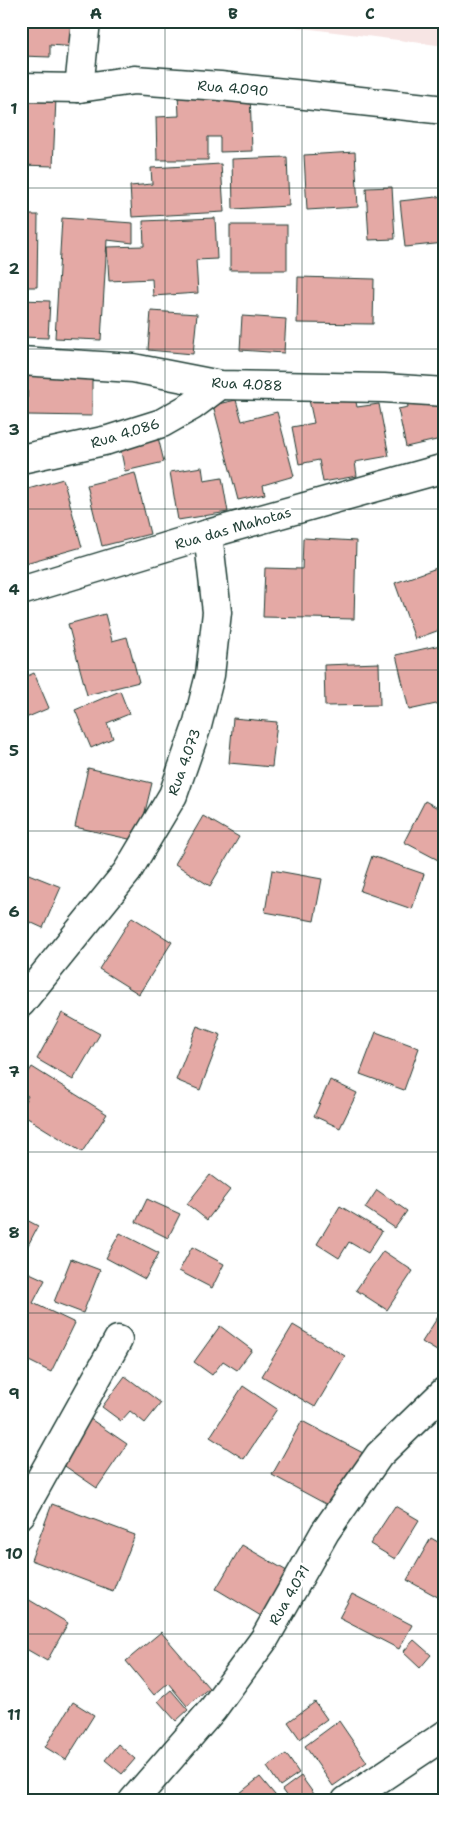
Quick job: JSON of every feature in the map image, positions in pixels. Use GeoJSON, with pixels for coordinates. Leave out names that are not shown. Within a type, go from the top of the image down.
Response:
{"type":"FeatureCollection","features":[{"type":"Feature","properties":{"kind":"street"},"geometry":{"type":"LineString","coordinates":[[79,88],[86,21]]}},
{"type":"Feature","properties":{"kind":"street","name":"Rua 4.090"},"geometry":{"type":"LineString","coordinates":[[21,87],[79,88],[134,80],[220,86],[445,110]]}},
{"type":"Feature","properties":{"kind":"street","name":"Rua 4.088"},"geometry":{"type":"LineString","coordinates":[[21,361],[134,368],[220,385],[384,388],[445,392]]}},
{"type":"Feature","properties":{"kind":"street","name":"Rua 4.086"},"geometry":{"type":"LineString","coordinates":[[21,459],[108,440],[162,423],[192,406],[220,385]]}},
{"type":"Feature","properties":{"kind":"street","name":"Rua das Mahotas"},"geometry":{"type":"LineString","coordinates":[[21,591],[208,534],[445,468]]}},
{"type":"Feature","properties":{"kind":"street","name":"Rua 4.073"},"geometry":{"type":"LineString","coordinates":[[21,1003],[127,872],[174,795],[197,726],[210,675],[217,612],[208,534]]}},
{"type":"Feature","properties":{"kind":"street"},"geometry":{"type":"LineString","coordinates":[[21,1514],[118,1340]]}},
{"type":"Feature","properties":{"kind":"street","name":"Rua 4.071"},"geometry":{"type":"LineString","coordinates":[[133,1801],[214,1709],[265,1638],[325,1532],[379,1455],[445,1391]]}},
{"type":"Feature","properties":{"kind":"street"},"geometry":{"type":"LineString","coordinates":[[346,1801],[445,1735]]}},
{"type":"Feature","properties":{"kind":"shaded area"},"geometry":{"type":"Polygon","coordinates":[[[248,21],[445,21],[445,46],[248,21]]]}},
{"type":"Feature","properties":{"kind":"building"},"geometry":{"type":"Polygon","coordinates":[[[22,21],[77,21],[76,47],[50,45],[50,57],[21,56],[22,21]]]}},
{"type":"Feature","properties":{"kind":"building"},"geometry":{"type":"Polygon","coordinates":[[[250,92],[252,151],[220,152],[220,137],[208,137],[208,160],[157,160],[156,117],[179,116],[178,93],[250,92]]]}},
{"type":"Feature","properties":{"kind":"building"},"geometry":{"type":"Polygon","coordinates":[[[21,96],[56,98],[53,166],[21,165],[21,96]]]}},
{"type":"Feature","properties":{"kind":"building"},"geometry":{"type":"Polygon","coordinates":[[[355,152],[358,207],[307,210],[304,155],[355,152]]]}},
{"type":"Feature","properties":{"kind":"building"},"geometry":{"type":"Polygon","coordinates":[[[287,157],[289,206],[233,209],[232,159],[287,157]]]}},
{"type":"Feature","properties":{"kind":"building"},"geometry":{"type":"Polygon","coordinates":[[[221,164],[224,212],[132,217],[130,186],[152,184],[151,168],[221,164]]]}},
{"type":"Feature","properties":{"kind":"building"},"geometry":{"type":"Polygon","coordinates":[[[392,187],[395,239],[369,240],[366,188],[392,187]]]}},
{"type":"Feature","properties":{"kind":"building"},"geometry":{"type":"Polygon","coordinates":[[[445,196],[445,243],[405,247],[400,201],[445,196]]]}},
{"type":"Feature","properties":{"kind":"building"},"geometry":{"type":"Polygon","coordinates":[[[21,215],[38,215],[37,287],[21,287],[21,215]]]}},
{"type":"Feature","properties":{"kind":"building"},"geometry":{"type":"Polygon","coordinates":[[[62,218],[133,223],[133,243],[107,240],[101,340],[55,338],[62,218]]]}},
{"type":"Feature","properties":{"kind":"building"},"geometry":{"type":"Polygon","coordinates":[[[215,218],[217,259],[196,260],[198,293],[153,296],[152,279],[109,281],[107,247],[144,246],[143,221],[215,218]]]}},
{"type":"Feature","properties":{"kind":"building"},"geometry":{"type":"Polygon","coordinates":[[[230,225],[287,225],[287,270],[230,270],[230,225]]]}},
{"type":"Feature","properties":{"kind":"building"},"geometry":{"type":"Polygon","coordinates":[[[298,277],[374,279],[373,324],[297,323],[298,277]]]}},
{"type":"Feature","properties":{"kind":"building"},"geometry":{"type":"Polygon","coordinates":[[[21,300],[50,301],[48,338],[21,337],[21,300]]]}},
{"type":"Feature","properties":{"kind":"building"},"geometry":{"type":"Polygon","coordinates":[[[151,311],[197,314],[193,354],[148,350],[151,311]]]}},
{"type":"Feature","properties":{"kind":"building"},"geometry":{"type":"Polygon","coordinates":[[[242,316],[286,319],[284,353],[240,350],[242,316]]]}},
{"type":"Feature","properties":{"kind":"building"},"geometry":{"type":"Polygon","coordinates":[[[28,371],[92,371],[92,416],[27,415],[28,371]]]}},
{"type":"Feature","properties":{"kind":"building"},"geometry":{"type":"Polygon","coordinates":[[[354,392],[357,407],[379,404],[389,456],[355,462],[357,476],[323,482],[319,460],[299,464],[292,427],[314,423],[309,400],[354,392]]]}},
{"type":"Feature","properties":{"kind":"building"},"geometry":{"type":"Polygon","coordinates":[[[439,394],[445,420],[445,438],[406,447],[398,409],[408,407],[407,401],[439,394]]]}},
{"type":"Feature","properties":{"kind":"building"},"geometry":{"type":"Polygon","coordinates":[[[236,400],[242,421],[277,412],[294,476],[263,485],[265,494],[238,500],[213,405],[236,400]]]}},
{"type":"Feature","properties":{"kind":"building"},"geometry":{"type":"Polygon","coordinates":[[[157,433],[164,462],[125,471],[119,442],[157,433]]]}},
{"type":"Feature","properties":{"kind":"building"},"geometry":{"type":"Polygon","coordinates":[[[202,467],[204,481],[222,478],[228,512],[178,520],[170,472],[202,467]]]}},
{"type":"Feature","properties":{"kind":"building"},"geometry":{"type":"Polygon","coordinates":[[[135,473],[150,534],[102,546],[87,485],[135,473]]]}},
{"type":"Feature","properties":{"kind":"building"},"geometry":{"type":"Polygon","coordinates":[[[63,479],[82,547],[22,564],[21,491],[63,479]]]}},
{"type":"Feature","properties":{"kind":"building"},"geometry":{"type":"Polygon","coordinates":[[[303,538],[356,541],[354,619],[263,617],[265,568],[302,569],[303,538]]]}},
{"type":"Feature","properties":{"kind":"building"},"geometry":{"type":"Polygon","coordinates":[[[445,565],[445,628],[415,639],[395,583],[445,565]]]}},
{"type":"Feature","properties":{"kind":"building"},"geometry":{"type":"Polygon","coordinates":[[[105,614],[112,641],[127,637],[139,682],[87,695],[68,624],[105,614]]]}},
{"type":"Feature","properties":{"kind":"building"},"geometry":{"type":"Polygon","coordinates":[[[445,644],[445,702],[409,710],[396,655],[445,644]]]}},
{"type":"Feature","properties":{"kind":"building"},"geometry":{"type":"Polygon","coordinates":[[[379,663],[380,705],[325,706],[324,665],[379,663]]]}},
{"type":"Feature","properties":{"kind":"building"},"geometry":{"type":"Polygon","coordinates":[[[34,673],[49,708],[21,720],[21,679],[34,673]]]}},
{"type":"Feature","properties":{"kind":"building"},"geometry":{"type":"Polygon","coordinates":[[[120,691],[129,714],[107,723],[113,738],[91,748],[75,710],[120,691]]]}},
{"type":"Feature","properties":{"kind":"building"},"geometry":{"type":"Polygon","coordinates":[[[233,718],[277,722],[272,767],[229,763],[233,718]]]}},
{"type":"Feature","properties":{"kind":"building"},"geometry":{"type":"Polygon","coordinates":[[[88,768],[152,783],[138,841],[75,827],[88,768]]]}},
{"type":"Feature","properties":{"kind":"building"},"geometry":{"type":"Polygon","coordinates":[[[425,801],[445,812],[445,853],[440,861],[404,842],[425,801]]]}},
{"type":"Feature","properties":{"kind":"building"},"geometry":{"type":"Polygon","coordinates":[[[203,816],[239,837],[210,886],[175,864],[203,816]]]}},
{"type":"Feature","properties":{"kind":"building"},"geometry":{"type":"Polygon","coordinates":[[[372,856],[424,874],[412,909],[360,891],[372,856]]]}},
{"type":"Feature","properties":{"kind":"building"},"geometry":{"type":"Polygon","coordinates":[[[272,870],[322,879],[314,921],[265,912],[272,870]]]}},
{"type":"Feature","properties":{"kind":"building"},"geometry":{"type":"Polygon","coordinates":[[[21,871],[61,887],[43,928],[21,918],[21,871]]]}},
{"type":"Feature","properties":{"kind":"building"},"geometry":{"type":"Polygon","coordinates":[[[132,917],[172,942],[139,994],[99,969],[132,917]]]}},
{"type":"Feature","properties":{"kind":"building"},"geometry":{"type":"Polygon","coordinates":[[[62,1013],[100,1034],[73,1080],[37,1059],[62,1013]]]}},
{"type":"Feature","properties":{"kind":"building"},"geometry":{"type":"Polygon","coordinates":[[[197,1026],[221,1035],[200,1090],[176,1080],[197,1026]]]}},
{"type":"Feature","properties":{"kind":"building"},"geometry":{"type":"Polygon","coordinates":[[[376,1032],[419,1048],[404,1090],[360,1074],[376,1032]]]}},
{"type":"Feature","properties":{"kind":"building"},"geometry":{"type":"Polygon","coordinates":[[[32,1067],[107,1114],[82,1152],[21,1114],[21,1108],[28,1096],[21,1092],[21,1084],[32,1067]]]}},
{"type":"Feature","properties":{"kind":"building"},"geometry":{"type":"Polygon","coordinates":[[[330,1080],[357,1093],[340,1128],[314,1116],[330,1080]]]}},
{"type":"Feature","properties":{"kind":"building"},"geometry":{"type":"Polygon","coordinates":[[[210,1175],[230,1190],[207,1220],[187,1204],[210,1175]]]}},
{"type":"Feature","properties":{"kind":"building"},"geometry":{"type":"Polygon","coordinates":[[[377,1190],[407,1211],[395,1228],[365,1208],[377,1190]]]}},
{"type":"Feature","properties":{"kind":"building"},"geometry":{"type":"Polygon","coordinates":[[[147,1199],[180,1214],[168,1238],[136,1222],[147,1199]]]}},
{"type":"Feature","properties":{"kind":"building"},"geometry":{"type":"Polygon","coordinates":[[[340,1206],[382,1231],[368,1253],[349,1242],[339,1258],[317,1244],[340,1206]]]}},
{"type":"Feature","properties":{"kind":"building"},"geometry":{"type":"Polygon","coordinates":[[[21,1217],[38,1226],[25,1251],[21,1250],[21,1217]]]}},
{"type":"Feature","properties":{"kind":"building"},"geometry":{"type":"Polygon","coordinates":[[[120,1233],[159,1253],[145,1279],[106,1258],[120,1233]]]}},
{"type":"Feature","properties":{"kind":"building"},"geometry":{"type":"Polygon","coordinates":[[[192,1247],[224,1264],[212,1288],[179,1271],[192,1247]]]}},
{"type":"Feature","properties":{"kind":"building"},"geometry":{"type":"Polygon","coordinates":[[[383,1251],[413,1271],[387,1310],[356,1290],[383,1251]]]}},
{"type":"Feature","properties":{"kind":"building"},"geometry":{"type":"Polygon","coordinates":[[[71,1259],[100,1270],[83,1313],[54,1302],[71,1259]]]}},
{"type":"Feature","properties":{"kind":"building"},"geometry":{"type":"Polygon","coordinates":[[[21,1269],[45,1280],[33,1303],[75,1323],[51,1372],[21,1357],[21,1269]]]}},
{"type":"Feature","properties":{"kind":"building"},"geometry":{"type":"Polygon","coordinates":[[[443,1309],[445,1310],[445,1356],[422,1342],[443,1309]]]}},
{"type":"Feature","properties":{"kind":"building"},"geometry":{"type":"Polygon","coordinates":[[[293,1325],[345,1356],[315,1407],[262,1376],[293,1325]]]}},
{"type":"Feature","properties":{"kind":"building"},"geometry":{"type":"Polygon","coordinates":[[[220,1326],[252,1350],[237,1370],[223,1361],[212,1375],[194,1362],[220,1326]]]}},
{"type":"Feature","properties":{"kind":"building"},"geometry":{"type":"Polygon","coordinates":[[[125,1376],[161,1403],[145,1423],[130,1411],[121,1421],[102,1407],[125,1376]]]}},
{"type":"Feature","properties":{"kind":"building"},"geometry":{"type":"Polygon","coordinates":[[[243,1386],[277,1409],[244,1459],[210,1437],[243,1386]]]}},
{"type":"Feature","properties":{"kind":"building"},"geometry":{"type":"Polygon","coordinates":[[[86,1416],[127,1444],[97,1488],[56,1460],[86,1416]]]}},
{"type":"Feature","properties":{"kind":"building"},"geometry":{"type":"Polygon","coordinates":[[[302,1421],[365,1454],[335,1509],[272,1475],[302,1421]]]}},
{"type":"Feature","properties":{"kind":"building"},"geometry":{"type":"Polygon","coordinates":[[[52,1504],[135,1535],[113,1591],[31,1560],[52,1504]]]}},
{"type":"Feature","properties":{"kind":"building"},"geometry":{"type":"Polygon","coordinates":[[[395,1506],[419,1520],[395,1559],[370,1544],[395,1506]]]}},
{"type":"Feature","properties":{"kind":"building"},"geometry":{"type":"Polygon","coordinates":[[[431,1538],[445,1546],[445,1601],[407,1580],[431,1538]]]}},
{"type":"Feature","properties":{"kind":"building"},"geometry":{"type":"Polygon","coordinates":[[[242,1545],[292,1574],[266,1619],[216,1589],[242,1545]]]}},
{"type":"Feature","properties":{"kind":"building"},"geometry":{"type":"Polygon","coordinates":[[[352,1594],[412,1625],[399,1649],[339,1618],[352,1594]]]}},
{"type":"Feature","properties":{"kind":"building"},"geometry":{"type":"Polygon","coordinates":[[[21,1595],[68,1623],[47,1661],[21,1646],[21,1595]]]}},
{"type":"Feature","properties":{"kind":"building"},"geometry":{"type":"Polygon","coordinates":[[[161,1632],[209,1688],[187,1706],[168,1683],[154,1695],[126,1661],[161,1632]]]}},
{"type":"Feature","properties":{"kind":"building"},"geometry":{"type":"Polygon","coordinates":[[[414,1640],[431,1655],[420,1668],[403,1652],[414,1640]]]}},
{"type":"Feature","properties":{"kind":"building"},"geometry":{"type":"Polygon","coordinates":[[[171,1690],[188,1710],[176,1721],[158,1701],[171,1690]]]}},
{"type":"Feature","properties":{"kind":"building"},"geometry":{"type":"Polygon","coordinates":[[[73,1702],[94,1715],[66,1760],[45,1747],[73,1702]]]}},
{"type":"Feature","properties":{"kind":"building"},"geometry":{"type":"Polygon","coordinates":[[[315,1702],[327,1719],[300,1739],[288,1722],[315,1702]]]}},
{"type":"Feature","properties":{"kind":"building"},"geometry":{"type":"Polygon","coordinates":[[[339,1721],[367,1762],[333,1786],[305,1746],[339,1721]]]}},
{"type":"Feature","properties":{"kind":"building"},"geometry":{"type":"Polygon","coordinates":[[[118,1744],[135,1759],[122,1774],[105,1760],[118,1744]]]}},
{"type":"Feature","properties":{"kind":"building"},"geometry":{"type":"Polygon","coordinates":[[[286,1754],[299,1773],[280,1786],[267,1767],[286,1754]]]}},
{"type":"Feature","properties":{"kind":"building"},"geometry":{"type":"Polygon","coordinates":[[[301,1776],[319,1801],[290,1801],[282,1790],[301,1776]]]}},
{"type":"Feature","properties":{"kind":"building"},"geometry":{"type":"Polygon","coordinates":[[[260,1777],[280,1801],[230,1801],[260,1777]]]}}]}
